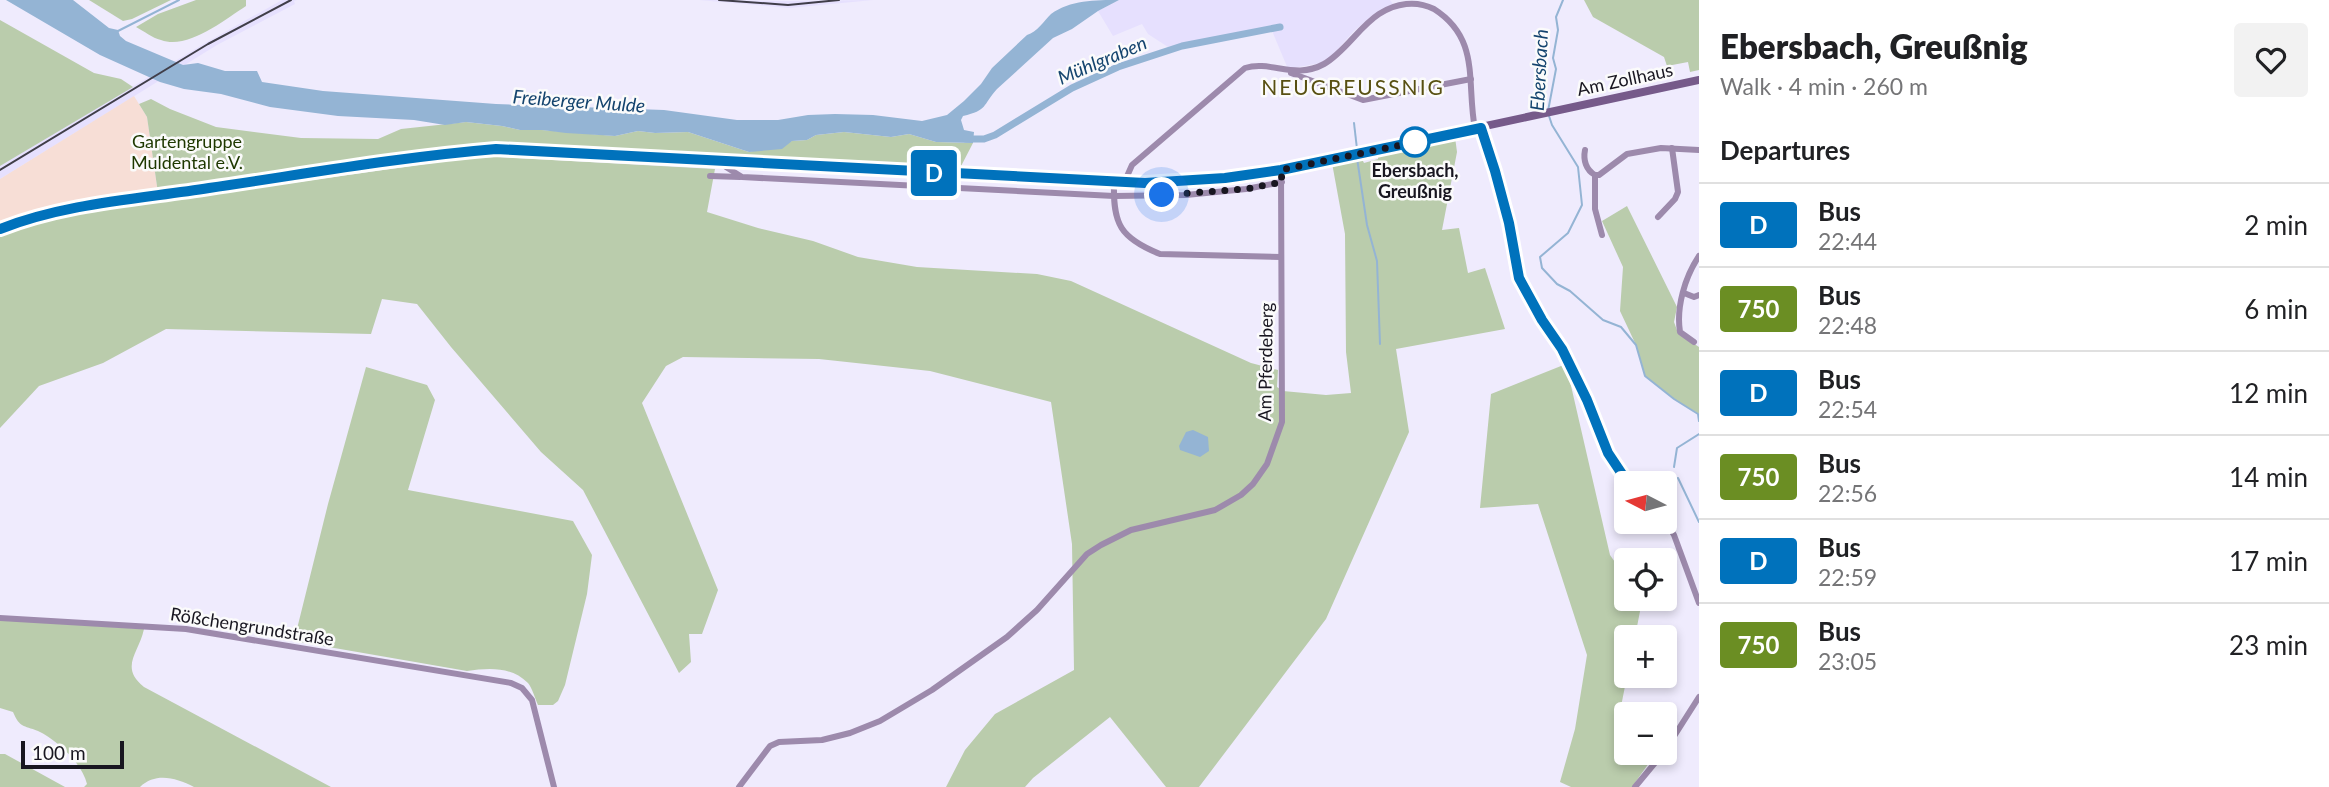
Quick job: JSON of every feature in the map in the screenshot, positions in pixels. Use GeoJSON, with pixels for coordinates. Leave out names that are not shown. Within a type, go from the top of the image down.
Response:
{"type":"FeatureCollection","features":[{"type":"Feature","properties":{"kind":"main road","name":"Am Zollhaus"},"geometry":{"type":"LineString","coordinates":[[0,229],[44,214],[120,201],[466,152],[512,150],[1119,183],[1225,178],[1281,170],[1699,80]]}},
{"type":"Feature","properties":{"kind":"street"},"geometry":{"type":"LineString","coordinates":[[1282,257],[1160,254],[1146,248],[1119,225],[1114,212],[1114,196],[1119,183],[1132,165],[1238,73],[1252,66],[1298,71],[1322,65],[1376,16],[1409,2],[1428,5],[1447,17],[1458,30],[1468,60],[1478,128],[1495,171],[1509,223],[1519,278],[1562,349],[1587,400],[1608,453],[1620,471]]}},
{"type":"Feature","properties":{"kind":"street"},"geometry":{"type":"LineString","coordinates":[[1286,71],[1363,100],[1471,79]]}},
{"type":"Feature","properties":{"kind":"street"},"geometry":{"type":"LineString","coordinates":[[1585,150],[1589,172],[1599,175],[1627,154],[1672,148],[1699,150]]}},
{"type":"Feature","properties":{"kind":"street"},"geometry":{"type":"LineString","coordinates":[[1658,217],[1678,192],[1672,148]]}},
{"type":"Feature","properties":{"kind":"street"},"geometry":{"type":"LineString","coordinates":[[723,162],[742,177]]}},
{"type":"Feature","properties":{"kind":"street","name":"Am Pferdeberg"},"geometry":{"type":"LineString","coordinates":[[739,787],[770,746],[822,740],[850,733],[880,721],[932,690],[1007,637],[1037,610],[1087,554],[1101,545],[1131,530],[1214,510],[1241,495],[1253,484],[1267,464],[1282,422],[1281,170]]}},
{"type":"Feature","properties":{"kind":"street"},"geometry":{"type":"LineString","coordinates":[[1595,175],[1595,209],[1602,235]]}},
{"type":"Feature","properties":{"kind":"street"},"geometry":{"type":"LineString","coordinates":[[710,176],[1114,196],[1186,195],[1246,189],[1282,182]]}},
{"type":"Feature","properties":{"kind":"street"},"geometry":{"type":"LineString","coordinates":[[983,190],[984,176]]}},
{"type":"Feature","properties":{"kind":"street"},"geometry":{"type":"LineString","coordinates":[[1056,193],[1057,180]]}},
{"type":"Feature","properties":{"kind":"street"},"geometry":{"type":"LineString","coordinates":[[1694,342],[1680,332],[1678,316],[1694,263],[1699,256]]}},
{"type":"Feature","properties":{"kind":"street"},"geometry":{"type":"LineString","coordinates":[[1684,293],[1694,297],[1699,295]]}},
{"type":"Feature","properties":{"kind":"street"},"geometry":{"type":"LineString","coordinates":[[1673,534],[1699,603]]}},
{"type":"Feature","properties":{"kind":"street","name":"Rößchengrundstraße"},"geometry":{"type":"LineString","coordinates":[[0,618],[186,629],[511,683],[522,688],[532,700],[554,787]]}},
{"type":"Feature","properties":{"kind":"street"},"geometry":{"type":"LineString","coordinates":[[1677,732],[1699,698]]}},
{"type":"Feature","properties":{"kind":"street"},"geometry":{"type":"LineString","coordinates":[[1635,787],[1653,765]]}},
{"type":"Feature","properties":{"kind":"shaded area"},"geometry":{"type":"Polygon","coordinates":[[[282,0],[297,0],[294,1],[295,4],[217,45],[0,179],[0,166],[282,0]]]}},
{"type":"Feature","properties":{"kind":"shaded area"},"geometry":{"type":"Polygon","coordinates":[[[699,0],[788,1],[873,0],[789,8],[699,0]]]}},
{"type":"Feature","properties":{"kind":"shaded area"},"geometry":{"type":"Polygon","coordinates":[[[1119,0],[1390,0],[1393,4],[1374,14],[1354,31],[1330,58],[1321,63],[1288,69],[1270,26],[1168,47],[1148,34],[1142,24],[1113,36],[1098,11],[1119,0]]]}},
{"type":"Feature","properties":{"kind":"shaded area"},"geometry":{"type":"Polygon","coordinates":[[[134,96],[147,117],[158,193],[34,212],[0,224],[0,179],[134,96]]]}},
{"type":"Feature","properties":{"kind":"green space"},"geometry":{"type":"Polygon","coordinates":[[[89,0],[171,0],[123,21],[89,0]]]}},
{"type":"Feature","properties":{"kind":"green space"},"geometry":{"type":"Polygon","coordinates":[[[196,0],[246,0],[246,6],[217,26],[183,41],[158,39],[136,27],[158,14],[196,0]]]}},
{"type":"Feature","properties":{"kind":"green space"},"geometry":{"type":"Polygon","coordinates":[[[1584,0],[1699,0],[1699,70],[1690,72],[1688,62],[1667,66],[1664,57],[1593,17],[1584,0]]]}},
{"type":"Feature","properties":{"kind":"green space"},"geometry":{"type":"Polygon","coordinates":[[[0,20],[94,73],[121,79],[133,87],[0,166],[0,20]]]}},
{"type":"Feature","properties":{"kind":"green space","name":"Gartengruppe Muldental e.V."},"geometry":{"type":"Polygon","coordinates":[[[151,99],[216,127],[301,138],[378,139],[401,129],[466,122],[520,130],[615,136],[638,131],[688,132],[749,152],[807,140],[816,135],[844,132],[891,137],[909,134],[936,142],[973,143],[958,172],[496,146],[158,193],[147,117],[139,104],[151,99]]]}},
{"type":"Feature","properties":{"kind":"green space"},"geometry":{"type":"Polygon","coordinates":[[[1455,137],[1457,152],[1442,230],[1459,228],[1468,273],[1485,268],[1505,329],[1396,349],[1409,432],[1326,619],[1199,787],[1166,787],[1110,717],[1025,787],[946,787],[965,750],[995,714],[1074,670],[1072,544],[1051,402],[930,371],[819,359],[683,357],[666,366],[642,403],[718,590],[702,634],[689,634],[691,662],[679,673],[583,490],[541,452],[417,304],[382,299],[371,334],[166,329],[103,363],[39,386],[0,428],[0,236],[66,215],[468,158],[497,157],[715,169],[707,212],[813,241],[858,257],[917,267],[1037,274],[1071,281],[1251,363],[1278,370],[1277,387],[1283,391],[1326,395],[1351,393],[1346,352],[1345,234],[1332,163],[1361,157],[1364,163],[1378,159],[1378,153],[1455,137]]]}},
{"type":"Feature","properties":{"kind":"green space"},"geometry":{"type":"Polygon","coordinates":[[[1627,206],[1677,307],[1674,322],[1678,333],[1699,347],[1699,414],[1674,399],[1645,376],[1636,345],[1620,311],[1623,267],[1602,221],[1627,206]]]}},
{"type":"Feature","properties":{"kind":"green space"},"geometry":{"type":"Polygon","coordinates":[[[1566,364],[1610,555],[1614,561],[1614,611],[1640,611],[1637,625],[1614,625],[1614,688],[1625,688],[1622,702],[1614,702],[1614,765],[1648,765],[1632,787],[1571,787],[1560,782],[1575,729],[1587,655],[1538,504],[1480,508],[1491,394],[1566,364]]]}},
{"type":"Feature","properties":{"kind":"green space"},"geometry":{"type":"Polygon","coordinates":[[[366,367],[427,385],[435,400],[408,490],[573,521],[592,555],[587,594],[565,685],[558,701],[553,705],[538,705],[528,683],[507,671],[467,671],[294,641],[366,367]]]}},
{"type":"Feature","properties":{"kind":"green space"},"geometry":{"type":"Polygon","coordinates":[[[0,620],[144,629],[132,666],[137,680],[144,687],[331,787],[194,787],[180,781],[159,778],[140,787],[84,787],[87,784],[80,768],[61,746],[38,731],[22,725],[13,712],[0,708],[0,620]]]}},
{"type":"Feature","properties":{"kind":"green space"},"geometry":{"type":"Polygon","coordinates":[[[0,754],[5,754],[65,787],[0,787],[0,754]]]}},
{"type":"Feature","properties":{"kind":"water"},"geometry":{"type":"Polygon","coordinates":[[[6,0],[73,0],[109,28],[118,30],[126,41],[183,65],[198,63],[225,71],[257,71],[262,82],[323,91],[496,104],[664,110],[737,120],[778,120],[835,114],[922,121],[947,115],[964,101],[992,68],[1058,9],[1083,2],[1119,0],[1053,38],[997,89],[984,107],[963,116],[961,120],[964,130],[974,132],[973,143],[936,142],[909,134],[891,137],[844,132],[792,141],[782,149],[749,152],[688,132],[638,131],[615,136],[520,130],[466,122],[445,125],[270,107],[160,82],[100,55],[6,0]]]}},
{"type":"Feature","properties":{"kind":"water"},"geometry":{"type":"Polygon","coordinates":[[[1193,430],[1208,437],[1209,451],[1200,457],[1180,450],[1179,446],[1186,432],[1193,430]]]}},
{"type":"Feature","properties":{"kind":"waterway"},"geometry":{"type":"LineString","coordinates":[[118,31],[179,0]]}},
{"type":"Feature","properties":{"kind":"waterway","name":"Ebersbach"},"geometry":{"type":"LineString","coordinates":[[1548,111],[1556,69],[1553,58],[1558,30],[1556,17],[1563,0]]}},
{"type":"Feature","properties":{"kind":"waterway","name":"Mühlgraben"},"geometry":{"type":"LineString","coordinates":[[966,139],[984,139],[995,135],[1072,88],[1118,67],[1182,46],[1280,27]]}},
{"type":"Feature","properties":{"kind":"waterway","name":"Ebersbach"},"geometry":{"type":"LineString","coordinates":[[1549,116],[1578,167],[1582,205],[1568,233],[1540,257],[1542,268],[1557,284],[1570,291],[1603,320],[1621,327],[1636,345],[1645,376],[1698,414],[1699,421]]}},
{"type":"Feature","properties":{"kind":"waterway"},"geometry":{"type":"LineString","coordinates":[[1354,123],[1357,149]]}},
{"type":"Feature","properties":{"kind":"waterway"},"geometry":{"type":"LineString","coordinates":[[1357,158],[1367,225],[1377,261],[1380,344]]}},
{"type":"Feature","properties":{"kind":"waterway","name":"Ebersbach"},"geometry":{"type":"LineString","coordinates":[[1674,467],[1677,448],[1699,434]]}},
{"type":"Feature","properties":{"kind":"waterway","name":"Ebersbach"},"geometry":{"type":"LineString","coordinates":[[1678,478],[1699,522]]}},
{"type":"Feature","properties":{"kind":"railway"},"geometry":{"type":"LineString","coordinates":[[0,170],[208,44],[291,0]]}},
{"type":"Feature","properties":{"kind":"railway"},"geometry":{"type":"LineString","coordinates":[[719,0],[788,5],[839,0]]}},
{"type":"Feature","properties":{"kind":"bus line","name":"D"},"geometry":{"type":"LineString","coordinates":[[0,229],[44,214],[120,201],[496,149],[1145,183],[1225,178],[1281,170],[1481,128],[1509,223],[1519,278],[1562,349],[1587,400],[1608,453],[1619,471]]}},
{"type":"Feature","properties":{"kind":"place","name":"Ebersbach, Greußnig"},"geometry":{"type":"Point","coordinates":[1415,142]}},
{"type":"Feature","properties":{"kind":"district","name":"NEUGREUSSNIG"},"geometry":{"type":"Point","coordinates":[1353,88]}},
{"type":"Feature","properties":{"kind":"route"},"geometry":{"type":"LineString","coordinates":[[1162,195],[1246,189],[1282,182],[1281,170],[1415,142]]}},
{"type":"Feature","properties":{"kind":"water label","name":"Freiberger Mulde"},"geometry":{"type":"Point","coordinates":[579,101]}}]}
